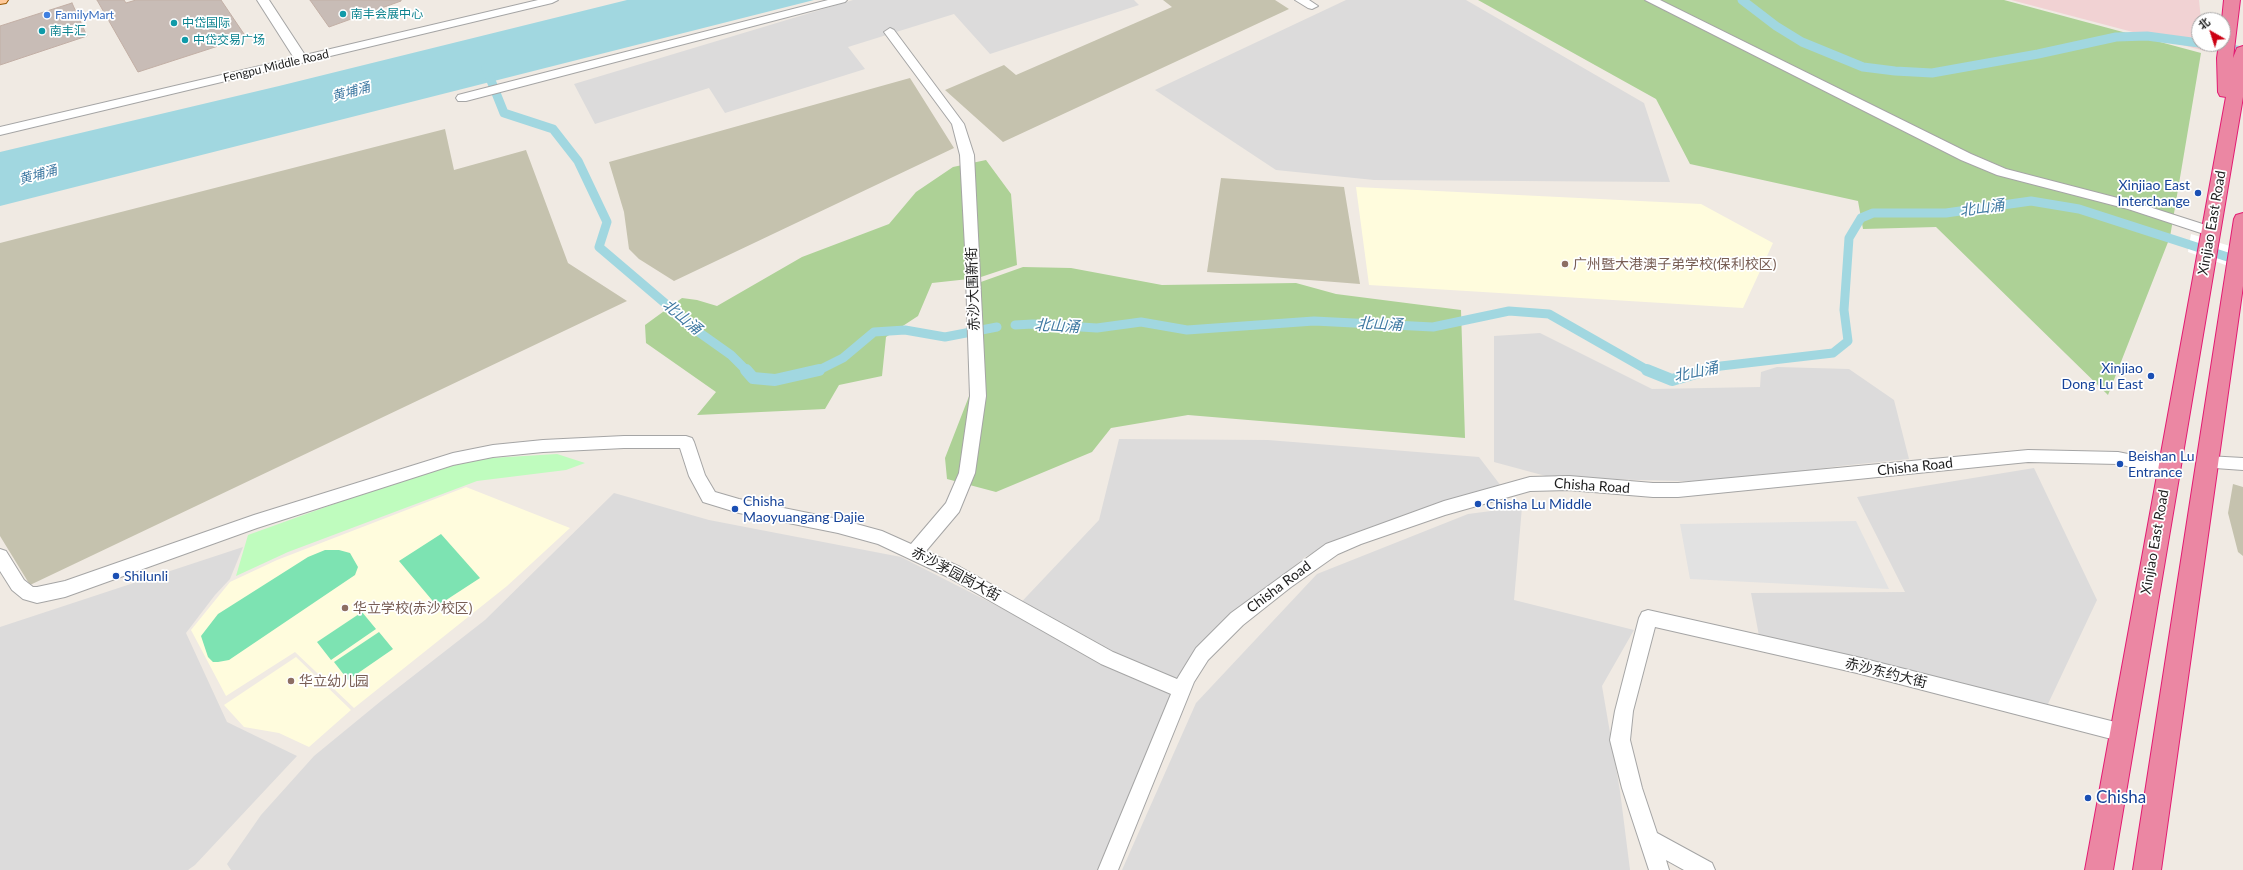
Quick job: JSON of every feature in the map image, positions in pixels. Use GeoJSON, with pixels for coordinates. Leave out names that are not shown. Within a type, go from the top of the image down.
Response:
{"type":"FeatureCollection","features":[{"type":"Feature","properties":{"kind":"highway"},"geometry":{"type":"LineString","coordinates":[[2227,141],[2225,58],[2232,0]]}},
{"type":"Feature","properties":{"kind":"highway","name":"Xinjiao East Road"},"geometry":{"type":"LineString","coordinates":[[2099,870],[2168,469],[2243,51]]}},
{"type":"Feature","properties":{"kind":"highway"},"geometry":{"type":"LineString","coordinates":[[2147,870],[2243,219]]}},
{"type":"Feature","properties":{"kind":"street"},"geometry":{"type":"LineString","coordinates":[[263,0],[299,57]]}},
{"type":"Feature","properties":{"kind":"street","name":"Fengpu Middle Road"},"geometry":{"type":"LineString","coordinates":[[0,131],[525,0]]}},
{"type":"Feature","properties":{"kind":"street","name":"Fengpu Middle Road"},"geometry":{"type":"LineString","coordinates":[[504,5],[552,0]]}},
{"type":"Feature","properties":{"kind":"street"},"geometry":{"type":"LineString","coordinates":[[462,98],[841,0]]}},
{"type":"Feature","properties":{"kind":"street"},"geometry":{"type":"LineString","coordinates":[[1301,0],[1312,6]]}},
{"type":"Feature","properties":{"kind":"street"},"geometry":{"type":"LineString","coordinates":[[1651,0],[1966,157],[2002,172],[2132,206],[2208,243]]}},
{"type":"Feature","properties":{"kind":"street","name":"赤沙大围新街"},"geometry":{"type":"LineString","coordinates":[[890,32],[958,124],[967,155],[972,248],[978,396],[967,473],[953,507],[914,552]]}},
{"type":"Feature","properties":{"kind":"street","name":"Fengpu Middle Road"},"geometry":{"type":"LineString","coordinates":[[0,123],[299,57]]}},
{"type":"Feature","properties":{"kind":"street","name":"赤沙茅园岗大街"},"geometry":{"type":"LineString","coordinates":[[0,556],[18,585],[24,591],[37,595],[52,593],[254,522],[420,468],[475,454],[536,447],[624,442],[686,442],[702,488],[706,494],[714,499],[863,532],[914,552],[1029,613],[1107,658],[1182,690]]}},
{"type":"Feature","properties":{"kind":"street","name":"Chisha Road"},"geometry":{"type":"LineString","coordinates":[[1108,870],[1187,678],[1202,654],[1221,633],[1285,582],[1332,549],[1409,520],[1511,488],[1546,483],[1653,490],[1678,490],[2028,456],[2118,458],[2168,469]]}},
{"type":"Feature","properties":{"kind":"street"},"geometry":{"type":"LineString","coordinates":[[2207,462],[2243,464]]}},
{"type":"Feature","properties":{"kind":"street","name":"赤沙东约大街"},"geometry":{"type":"LineString","coordinates":[[1649,840],[1632,788],[1620,740],[1624,711],[1648,618],[1857,665],[2123,732]]}},
{"type":"Feature","properties":{"kind":"street"},"geometry":{"type":"LineString","coordinates":[[1649,840],[1659,870]]}},
{"type":"Feature","properties":{"kind":"street"},"geometry":{"type":"LineString","coordinates":[[1649,840],[1705,870]]}},
{"type":"Feature","properties":{"kind":"shaded area"},"geometry":{"type":"Polygon","coordinates":[[[853,0],[1134,0],[1139,5],[990,54],[954,14],[848,47],[865,69],[725,113],[709,88],[595,124],[574,84],[853,0]]]}},
{"type":"Feature","properties":{"kind":"shaded area"},"geometry":{"type":"Polygon","coordinates":[[[1163,0],[1275,0],[1289,9],[1003,142],[945,90],[1004,65],[1016,75],[1172,7],[1163,0]]]}},
{"type":"Feature","properties":{"kind":"shaded area"},"geometry":{"type":"Polygon","coordinates":[[[1346,0],[1466,0],[1644,103],[1670,182],[1374,180],[1276,170],[1155,90],[1346,0]]]}},
{"type":"Feature","properties":{"kind":"shaded area"},"geometry":{"type":"Polygon","coordinates":[[[2011,0],[2199,0],[2200,12],[2191,12],[2191,47],[2011,0]]]}},
{"type":"Feature","properties":{"kind":"shaded area"},"geometry":{"type":"Polygon","coordinates":[[[910,78],[954,148],[674,281],[639,259],[629,249],[624,212],[609,162],[910,78]]]}},
{"type":"Feature","properties":{"kind":"shaded area"},"geometry":{"type":"Polygon","coordinates":[[[445,129],[454,170],[526,150],[568,263],[627,301],[30,585],[0,536],[0,243],[445,129]]]}},
{"type":"Feature","properties":{"kind":"shaded area"},"geometry":{"type":"Polygon","coordinates":[[[1221,178],[1344,187],[1360,284],[1207,272],[1221,178]]]}},
{"type":"Feature","properties":{"kind":"shaded area","name":"广州暨大港澳子弟学校(保利校区)"},"geometry":{"type":"Polygon","coordinates":[[[1356,187],[1701,204],[1773,243],[1743,308],[1369,285],[1356,187]]]}},
{"type":"Feature","properties":{"kind":"shaded area"},"geometry":{"type":"Polygon","coordinates":[[[1540,333],[1652,389],[1760,387],[1761,372],[1777,367],[1849,369],[1894,400],[1909,459],[1840,466],[1724,482],[1553,478],[1494,462],[1494,336],[1540,333]]]}},
{"type":"Feature","properties":{"kind":"shaded area"},"geometry":{"type":"Polygon","coordinates":[[[1119,439],[1268,440],[1479,457],[1501,486],[1443,502],[1340,538],[1305,557],[1201,644],[1170,704],[1097,870],[231,870],[227,864],[261,815],[314,756],[381,701],[485,620],[614,493],[709,520],[901,557],[1011,613],[1099,520],[1119,439]]]}},
{"type":"Feature","properties":{"kind":"shaded area"},"geometry":{"type":"Polygon","coordinates":[[[2034,468],[2097,600],[2047,706],[1759,636],[1751,593],[1905,592],[1857,497],[2034,468]]]}},
{"type":"Feature","properties":{"kind":"shaded area"},"geometry":{"type":"Polygon","coordinates":[[[2233,484],[2243,487],[2243,556],[2238,552],[2228,513],[2233,484]]]}},
{"type":"Feature","properties":{"kind":"shaded area","name":"华立学校(赤沙校区)"},"geometry":{"type":"Polygon","coordinates":[[[466,487],[570,528],[507,586],[354,708],[295,652],[226,696],[191,630],[230,582],[277,560],[466,487]]]}},
{"type":"Feature","properties":{"kind":"shaded area"},"geometry":{"type":"Polygon","coordinates":[[[1522,507],[1514,600],[1634,630],[1602,686],[1620,791],[1630,870],[1122,870],[1196,703],[1317,574],[1468,514],[1522,507]]]}},
{"type":"Feature","properties":{"kind":"shaded area"},"geometry":{"type":"Polygon","coordinates":[[[1856,521],[1889,589],[1690,579],[1680,524],[1856,521]]]}},
{"type":"Feature","properties":{"kind":"shaded area"},"geometry":{"type":"Polygon","coordinates":[[[243,547],[230,579],[215,595],[186,633],[227,722],[297,756],[195,865],[188,870],[0,870],[0,627],[243,547]]]}},
{"type":"Feature","properties":{"kind":"shaded area","name":"华立幼儿园"},"geometry":{"type":"Polygon","coordinates":[[[296,657],[351,710],[309,747],[279,733],[244,727],[224,705],[296,657]]]}},
{"type":"Feature","properties":{"kind":"green space"},"geometry":{"type":"Polygon","coordinates":[[[1478,0],[2004,0],[2191,50],[2191,52],[2201,53],[2170,237],[2108,395],[1936,227],[1863,229],[1858,201],[1690,164],[1656,99],[1478,0]]]}},
{"type":"Feature","properties":{"kind":"green space"},"geometry":{"type":"Polygon","coordinates":[[[986,160],[1011,194],[1017,265],[978,278],[932,283],[918,316],[886,337],[882,376],[839,385],[825,409],[697,415],[716,392],[646,343],[645,325],[682,298],[697,300],[717,306],[802,257],[889,224],[916,192],[953,167],[986,160]]]}},
{"type":"Feature","properties":{"kind":"green space"},"geometry":{"type":"Polygon","coordinates":[[[1023,267],[1071,268],[1162,285],[1296,283],[1336,294],[1461,310],[1465,438],[1188,415],[1111,428],[1092,452],[996,492],[947,479],[945,458],[980,368],[978,283],[1023,267]]]}},
{"type":"Feature","properties":{"kind":"green space"},"geometry":{"type":"Polygon","coordinates":[[[557,454],[585,463],[566,470],[477,481],[288,552],[236,576],[248,535],[370,491],[475,459],[557,454]]]}},
{"type":"Feature","properties":{"kind":"green space"},"geometry":{"type":"Polygon","coordinates":[[[441,534],[480,578],[437,606],[399,561],[441,534]]]}},
{"type":"Feature","properties":{"kind":"green space"},"geometry":{"type":"Polygon","coordinates":[[[325,550],[339,550],[350,553],[358,567],[355,575],[229,660],[213,662],[208,657],[201,636],[218,614],[308,557],[325,550]]]}},
{"type":"Feature","properties":{"kind":"green space"},"geometry":{"type":"Polygon","coordinates":[[[362,612],[376,629],[331,660],[317,642],[362,612]]]}},
{"type":"Feature","properties":{"kind":"green space"},"geometry":{"type":"Polygon","coordinates":[[[379,632],[393,649],[348,680],[334,662],[379,632]]]}},
{"type":"Feature","properties":{"kind":"water","name":"黄埔涌"},"geometry":{"type":"Polygon","coordinates":[[[627,0],[814,0],[0,206],[0,152],[279,86],[627,0]]]}},
{"type":"Feature","properties":{"kind":"pier"},"geometry":{"type":"Polygon","coordinates":[[[2191,234],[2243,250],[2243,271],[2188,252],[2191,234]]]}},
{"type":"Feature","properties":{"kind":"building","name":"中岱国际"},"geometry":{"type":"Polygon","coordinates":[[[97,0],[124,0],[126,3],[136,0],[221,0],[246,37],[138,72],[97,0]]]}},
{"type":"Feature","properties":{"kind":"building","name":"南丰会展中心"},"geometry":{"type":"Polygon","coordinates":[[[310,0],[401,0],[401,1],[329,27],[310,0]]]}},
{"type":"Feature","properties":{"kind":"building","name":"南丰汇"},"geometry":{"type":"Polygon","coordinates":[[[72,3],[87,36],[0,65],[0,26],[72,3]]]}},
{"type":"Feature","properties":{"kind":"waterway","name":"北山涌"},"geometry":{"type":"LineString","coordinates":[[1742,0],[1776,26],[1802,42],[1863,67],[1895,71],[1932,73],[2038,54],[2116,37],[2147,36],[2191,42]]}},
{"type":"Feature","properties":{"kind":"waterway","name":"北山涌"},"geometry":{"type":"LineString","coordinates":[[2231,49],[2243,51]]}},
{"type":"Feature","properties":{"kind":"waterway","name":"北山涌"},"geometry":{"type":"LineString","coordinates":[[486,68],[504,113],[553,129],[578,161],[607,222],[599,247],[700,333],[731,355],[746,370]]}},
{"type":"Feature","properties":{"kind":"waterway","name":"北山涌"},"geometry":{"type":"LineString","coordinates":[[1703,371],[1721,366],[1833,353],[1848,341],[1844,310],[1849,238],[1861,218],[1873,213],[1946,213],[2031,201],[2079,209],[2243,262]]}},
{"type":"Feature","properties":{"kind":"waterway","name":"北山涌"},"geometry":{"type":"LineString","coordinates":[[1015,325],[1033,324],[1097,328],[1141,322],[1187,330],[1314,321],[1433,327],[1509,311],[1549,314],[1648,370]]}},
{"type":"Feature","properties":{"kind":"waterway","name":"北山涌"},"geometry":{"type":"LineString","coordinates":[[819,370],[843,358],[874,332],[905,330],[945,337],[997,327]]}},
{"type":"Feature","properties":{"kind":"waterway","name":"北山涌"},"geometry":{"type":"LineString","coordinates":[[746,370],[753,378],[775,380],[819,370]]}},
{"type":"Feature","properties":{"kind":"waterway","name":"北山涌"},"geometry":{"type":"LineString","coordinates":[[1648,370],[1672,380],[1706,370]]}},
{"type":"Feature","properties":{"kind":"place","name":"南丰会展中心"},"geometry":{"type":"Point","coordinates":[343,14]}},
{"type":"Feature","properties":{"kind":"place","name":"FamilyMart"},"geometry":{"type":"Point","coordinates":[47,15]}},
{"type":"Feature","properties":{"kind":"place","name":"中岱国际"},"geometry":{"type":"Point","coordinates":[174,23]}},
{"type":"Feature","properties":{"kind":"place","name":"南丰汇"},"geometry":{"type":"Point","coordinates":[42,31]}},
{"type":"Feature","properties":{"kind":"place","name":"中岱交易广场"},"geometry":{"type":"Point","coordinates":[185,40]}},
{"type":"Feature","properties":{"kind":"place","name":"Xinjiao East Interchange"},"geometry":{"type":"Point","coordinates":[2198,193]}},
{"type":"Feature","properties":{"kind":"place","name":"广州暨大港澳子弟学校(保利校区)"},"geometry":{"type":"Point","coordinates":[1565,264]}},
{"type":"Feature","properties":{"kind":"place","name":"Xinjiao Dong Lu East"},"geometry":{"type":"Point","coordinates":[2151,376]}},
{"type":"Feature","properties":{"kind":"place","name":"Beishan Lu Entrance"},"geometry":{"type":"Point","coordinates":[2120,464]}},
{"type":"Feature","properties":{"kind":"place","name":"Chisha Lu Middle"},"geometry":{"type":"Point","coordinates":[1478,504]}},
{"type":"Feature","properties":{"kind":"place","name":"Chisha Maoyuangang Dajie"},"geometry":{"type":"Point","coordinates":[735,509]}},
{"type":"Feature","properties":{"kind":"place","name":"Shilunli"},"geometry":{"type":"Point","coordinates":[116,576]}},
{"type":"Feature","properties":{"kind":"place","name":"华立学校(赤沙校区)"},"geometry":{"type":"Point","coordinates":[345,608]}},
{"type":"Feature","properties":{"kind":"place","name":"华立幼儿园"},"geometry":{"type":"Point","coordinates":[291,681]}},
{"type":"Feature","properties":{"kind":"place","name":"Chisha"},"geometry":{"type":"Point","coordinates":[2088,798]}}]}
